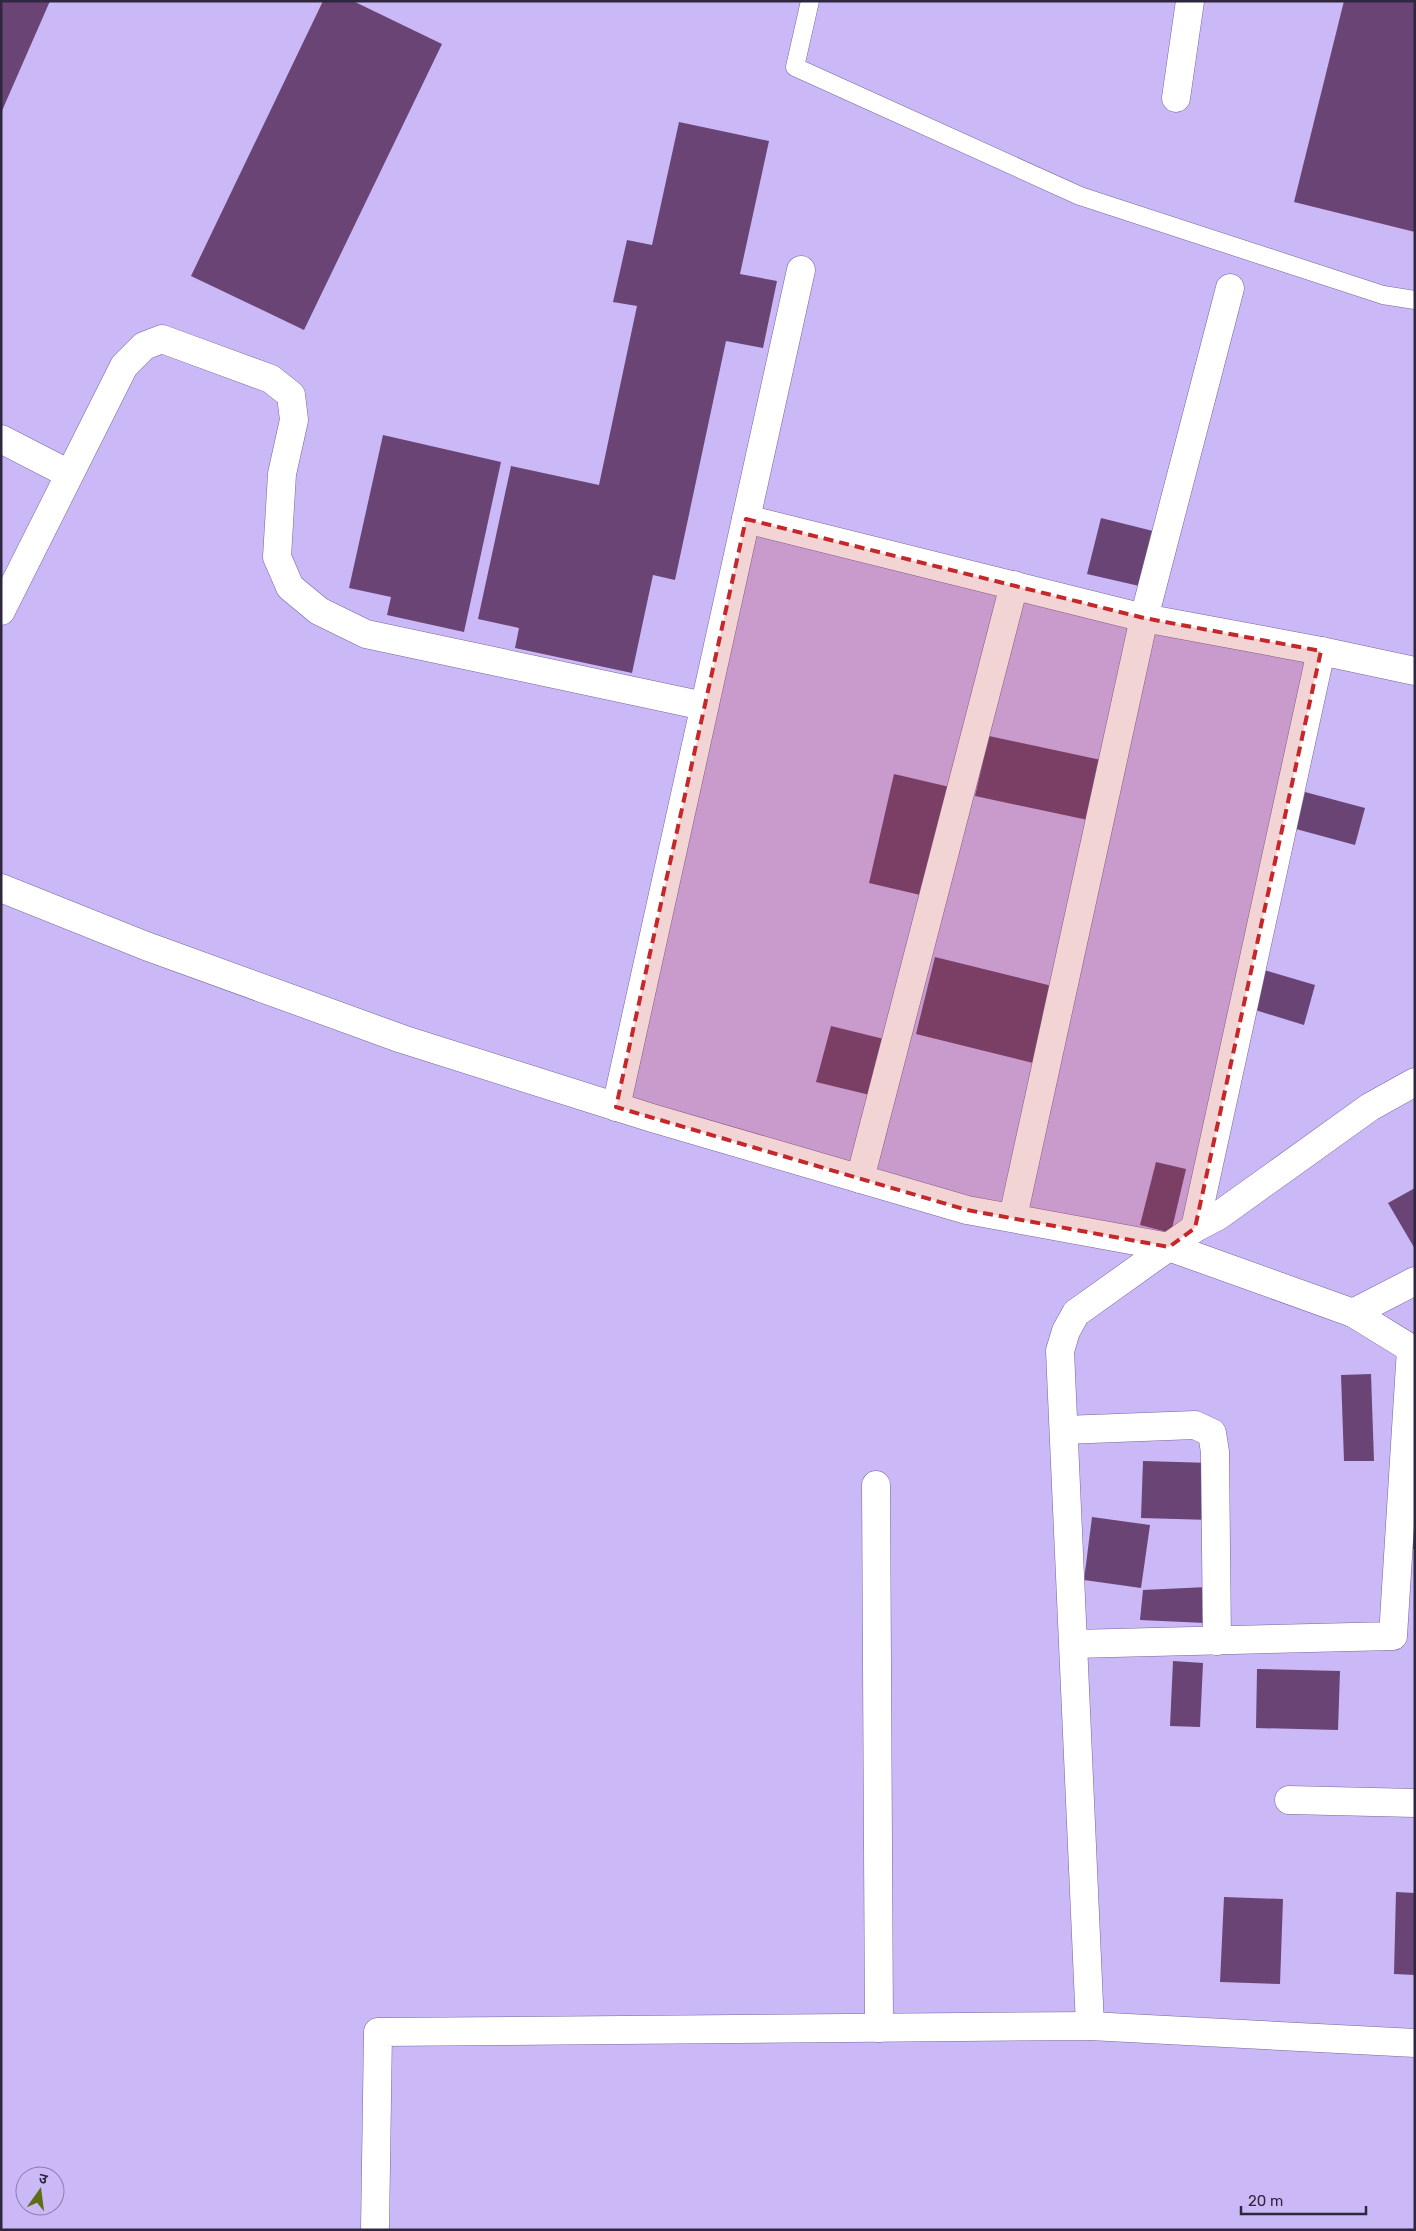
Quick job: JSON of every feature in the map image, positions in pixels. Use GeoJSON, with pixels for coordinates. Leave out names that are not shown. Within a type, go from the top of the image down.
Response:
{"type":"FeatureCollection","features":[{"type":"Feature","properties":{"kind":"street"},"geometry":{"type":"LineString","coordinates":[[1176,98],[1190,1]]}},
{"type":"Feature","properties":{"kind":"street"},"geometry":{"type":"LineString","coordinates":[[616,1107],[801,270]]}},
{"type":"Feature","properties":{"kind":"street"},"geometry":{"type":"LineString","coordinates":[[1013,1217],[1144,618],[1230,288]]}},
{"type":"Feature","properties":{"kind":"street"},"geometry":{"type":"LineString","coordinates":[[1,611],[124,366],[144,346],[162,340],[271,379],[290,395],[294,420],[282,474],[277,557],[290,588],[319,611],[366,634],[704,706]]}},
{"type":"Feature","properties":{"kind":"street"},"geometry":{"type":"LineString","coordinates":[[1,439],[69,474]]}},
{"type":"Feature","properties":{"kind":"street"},"geometry":{"type":"LineString","coordinates":[[746,519],[1144,618],[1321,651],[1415,671]]}},
{"type":"Feature","properties":{"kind":"street"},"geometry":{"type":"LineString","coordinates":[[860,1179],[1014,585]]}},
{"type":"Feature","properties":{"kind":"street"},"geometry":{"type":"LineString","coordinates":[[1195,1228],[1321,651]]}},
{"type":"Feature","properties":{"kind":"street"},"geometry":{"type":"LineString","coordinates":[[1,888],[146,946],[402,1039],[616,1107],[967,1210],[1169,1247],[1353,1313],[1413,1350],[1393,1636],[1074,1644]]}},
{"type":"Feature","properties":{"kind":"street"},"geometry":{"type":"LineString","coordinates":[[1090,2026],[1060,1351],[1066,1331],[1076,1313],[1195,1228],[1218,1216],[1370,1107],[1415,1082]]}},
{"type":"Feature","properties":{"kind":"street"},"geometry":{"type":"LineString","coordinates":[[1353,1313],[1415,1281]]}},
{"type":"Feature","properties":{"kind":"street"},"geometry":{"type":"LineString","coordinates":[[1064,1430],[1195,1426],[1212,1433],[1215,1452],[1217,1641]]}},
{"type":"Feature","properties":{"kind":"street"},"geometry":{"type":"LineString","coordinates":[[876,1486],[878,2028]]}},
{"type":"Feature","properties":{"kind":"street"},"geometry":{"type":"LineString","coordinates":[[1289,1800],[1415,1803]]}},
{"type":"Feature","properties":{"kind":"street"},"geometry":{"type":"LineString","coordinates":[[375,2230],[378,2032],[1090,2026],[1415,2043]]}},
{"type":"Feature","properties":{"kind":"lane"},"geometry":{"type":"LineString","coordinates":[[810,1],[795,67],[1080,196],[1383,295],[1415,300]]}},
{"type":"Feature","properties":{"kind":"highlighted area"},"geometry":{"type":"Polygon","coordinates":[[[746,519],[1144,618],[1321,651],[1195,1228],[1169,1247],[967,1210],[616,1107],[746,519]]]}},
{"type":"Feature","properties":{"kind":"building"},"geometry":{"type":"Polygon","coordinates":[[[1,1],[50,1],[1,113],[1,1]]]}},
{"type":"Feature","properties":{"kind":"building"},"geometry":{"type":"Polygon","coordinates":[[[323,1],[353,1],[442,44],[304,330],[191,276],[323,1]]]}},
{"type":"Feature","properties":{"kind":"building"},"geometry":{"type":"Polygon","coordinates":[[[1344,1],[1415,1],[1415,232],[1294,202],[1344,1]]]}},
{"type":"Feature","properties":{"kind":"building"},"geometry":{"type":"Polygon","coordinates":[[[679,122],[769,141],[740,274],[777,281],[763,348],[726,341],[675,580],[653,575],[632,673],[515,648],[519,628],[478,619],[511,466],[599,485],[637,306],[613,302],[627,240],[652,245],[679,122]]]}},
{"type":"Feature","properties":{"kind":"building"},"geometry":{"type":"Polygon","coordinates":[[[383,435],[501,462],[464,632],[387,615],[391,597],[349,588],[383,435]]]}},
{"type":"Feature","properties":{"kind":"building"},"geometry":{"type":"Polygon","coordinates":[[[1101,518],[1161,533],[1148,588],[1087,574],[1101,518]]]}},
{"type":"Feature","properties":{"kind":"building"},"geometry":{"type":"Polygon","coordinates":[[[989,736],[1101,760],[1088,820],[975,796],[989,736]]]}},
{"type":"Feature","properties":{"kind":"building"},"geometry":{"type":"Polygon","coordinates":[[[894,774],[954,788],[929,897],[869,883],[894,774]]]}},
{"type":"Feature","properties":{"kind":"building"},"geometry":{"type":"Polygon","coordinates":[[[1305,792],[1365,808],[1355,845],[1296,829],[1305,792]]]}},
{"type":"Feature","properties":{"kind":"building"},"geometry":{"type":"Polygon","coordinates":[[[935,957],[1056,987],[1037,1064],[916,1034],[935,957]]]}},
{"type":"Feature","properties":{"kind":"building"},"geometry":{"type":"Polygon","coordinates":[[[1264,970],[1315,985],[1304,1025],[1252,1009],[1264,970]]]}},
{"type":"Feature","properties":{"kind":"building"},"geometry":{"type":"Polygon","coordinates":[[[831,1026],[888,1040],[874,1096],[816,1082],[831,1026]]]}},
{"type":"Feature","properties":{"kind":"building"},"geometry":{"type":"Polygon","coordinates":[[[1156,1162],[1186,1169],[1171,1233],[1140,1225],[1156,1162]]]}},
{"type":"Feature","properties":{"kind":"building"},"geometry":{"type":"Polygon","coordinates":[[[1415,1188],[1415,1249],[1388,1203],[1415,1188]]]}},
{"type":"Feature","properties":{"kind":"building"},"geometry":{"type":"Polygon","coordinates":[[[1371,1374],[1374,1461],[1344,1461],[1341,1375],[1371,1374]]]}},
{"type":"Feature","properties":{"kind":"building"},"geometry":{"type":"Polygon","coordinates":[[[1143,1461],[1212,1463],[1211,1520],[1141,1518],[1143,1461]]]}},
{"type":"Feature","properties":{"kind":"building"},"geometry":{"type":"Polygon","coordinates":[[[1415,1493],[1415,1549],[1410,1549],[1415,1493]]]}},
{"type":"Feature","properties":{"kind":"building"},"geometry":{"type":"Polygon","coordinates":[[[1092,1517],[1150,1525],[1141,1588],[1084,1580],[1092,1517]]]}},
{"type":"Feature","properties":{"kind":"building"},"geometry":{"type":"Polygon","coordinates":[[[1207,1587],[1205,1623],[1140,1620],[1143,1590],[1207,1587]]]}},
{"type":"Feature","properties":{"kind":"building"},"geometry":{"type":"Polygon","coordinates":[[[1173,1661],[1203,1663],[1200,1727],[1170,1726],[1173,1661]]]}},
{"type":"Feature","properties":{"kind":"building"},"geometry":{"type":"Polygon","coordinates":[[[1257,1669],[1340,1671],[1338,1730],[1256,1728],[1257,1669]]]}},
{"type":"Feature","properties":{"kind":"building"},"geometry":{"type":"Polygon","coordinates":[[[1396,1892],[1415,1893],[1415,1975],[1394,1974],[1396,1892]]]}},
{"type":"Feature","properties":{"kind":"building"},"geometry":{"type":"Polygon","coordinates":[[[1224,1897],[1283,1899],[1280,1984],[1220,1982],[1224,1897]]]}}]}
